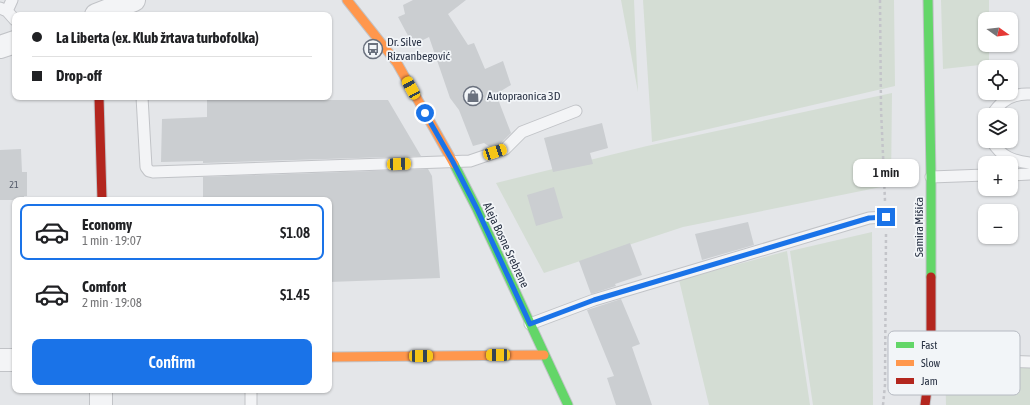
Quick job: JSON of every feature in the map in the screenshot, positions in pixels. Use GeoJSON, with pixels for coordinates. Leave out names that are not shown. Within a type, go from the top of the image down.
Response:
{"type":"FeatureCollection","features":[{"type":"Feature","properties":{"kind":"street"},"geometry":{"type":"LineString","coordinates":[[104,12],[134,0]]}},
{"type":"Feature","properties":{"kind":"street","name":"Aleja Bosne Srebrene"},"geometry":{"type":"LineString","coordinates":[[347,0],[397,63],[453,162],[477,209],[568,405]]}},
{"type":"Feature","properties":{"kind":"street","name":"Samira Mišića"},"geometry":{"type":"LineString","coordinates":[[928,0],[931,177],[931,331]]}},
{"type":"Feature","properties":{"kind":"street"},"geometry":{"type":"LineString","coordinates":[[0,47],[12,43]]}},
{"type":"Feature","properties":{"kind":"street"},"geometry":{"type":"LineString","coordinates":[[99,100],[102,197]]}},
{"type":"Feature","properties":{"kind":"street"},"geometry":{"type":"LineString","coordinates":[[332,357],[544,355]]}},
{"type":"Feature","properties":{"kind":"street"},"geometry":{"type":"LineString","coordinates":[[0,360],[12,360]]}},
{"type":"Feature","properties":{"kind":"street"},"geometry":{"type":"LineString","coordinates":[[101,393],[101,405]]}},
{"type":"Feature","properties":{"kind":"street","name":"Samira Mišića"},"geometry":{"type":"LineString","coordinates":[[925,405],[926,395]]}},
{"type":"Feature","properties":{"kind":"lane"},"geometry":{"type":"LineString","coordinates":[[12,0],[4,10],[12,17]]}},
{"type":"Feature","properties":{"kind":"lane"},"geometry":{"type":"LineString","coordinates":[[996,108],[1007,98],[1020,94],[1030,94]]}},
{"type":"Feature","properties":{"kind":"lane"},"geometry":{"type":"LineString","coordinates":[[142,100],[146,167],[149,171],[153,172],[470,161],[505,149],[522,132],[576,111]]}},
{"type":"Feature","properties":{"kind":"lane"},"geometry":{"type":"LineString","coordinates":[[996,148],[1004,156],[1012,160],[1030,163]]}},
{"type":"Feature","properties":{"kind":"lane"},"geometry":{"type":"LineString","coordinates":[[1018,175],[1030,174]]}},
{"type":"Feature","properties":{"kind":"lane"},"geometry":{"type":"LineString","coordinates":[[931,177],[978,175]]}},
{"type":"Feature","properties":{"kind":"lane"},"geometry":{"type":"LineString","coordinates":[[530,324],[617,293],[869,218],[886,217]]}},
{"type":"Feature","properties":{"kind":"lane"},"geometry":{"type":"LineString","coordinates":[[1020,362],[1030,362]]}},
{"type":"Feature","properties":{"kind":"lane"},"geometry":{"type":"LineString","coordinates":[[250,393],[251,405]]}},
{"type":"Feature","properties":{"kind":"shaded area"},"geometry":{"type":"Polygon","coordinates":[[[621,0],[634,0],[638,92],[621,0]]]}},
{"type":"Feature","properties":{"kind":"shaded area"},"geometry":{"type":"Polygon","coordinates":[[[643,0],[894,0],[895,86],[652,142],[643,0]]]}},
{"type":"Feature","properties":{"kind":"shaded area"},"geometry":{"type":"Polygon","coordinates":[[[941,0],[989,0],[989,12],[978,12],[978,52],[989,52],[989,60],[978,60],[978,65],[943,69],[941,0]]]}},
{"type":"Feature","properties":{"kind":"shaded area"},"geometry":{"type":"Polygon","coordinates":[[[892,93],[891,185],[683,227],[544,273],[496,183],[647,146],[892,93]]]}},
{"type":"Feature","properties":{"kind":"shaded area"},"geometry":{"type":"Polygon","coordinates":[[[872,232],[873,405],[813,405],[790,251],[872,232]]]}},
{"type":"Feature","properties":{"kind":"shaded area"},"geometry":{"type":"Polygon","coordinates":[[[787,251],[810,405],[709,405],[679,280],[787,251]]]}},
{"type":"Feature","properties":{"kind":"shaded area"},"geometry":{"type":"Polygon","coordinates":[[[1020,366],[1030,366],[1030,405],[946,405],[946,395],[1020,395],[1020,366]]]}},
{"type":"Feature","properties":{"kind":"building","name":"Autopraonica 3D"},"geometry":{"type":"Polygon","coordinates":[[[413,0],[466,0],[448,14],[468,45],[474,43],[485,69],[503,61],[511,85],[496,94],[511,133],[501,143],[490,147],[484,143],[473,146],[459,110],[450,98],[429,37],[413,45],[398,17],[405,14],[403,5],[413,0]]]}},
{"type":"Feature","properties":{"kind":"building"},"geometry":{"type":"Polygon","coordinates":[[[207,100],[388,100],[421,156],[203,163],[203,161],[161,162],[162,119],[207,117],[207,100]]]}},
{"type":"Feature","properties":{"kind":"building"},"geometry":{"type":"Polygon","coordinates":[[[602,123],[608,148],[590,153],[593,164],[553,172],[544,138],[602,123]]]}},
{"type":"Feature","properties":{"kind":"building"},"geometry":{"type":"Polygon","coordinates":[[[21,149],[22,172],[27,172],[27,196],[12,197],[12,200],[0,200],[0,150],[21,149]]]}},
{"type":"Feature","properties":{"kind":"building"},"geometry":{"type":"Polygon","coordinates":[[[428,169],[432,176],[440,278],[332,282],[332,197],[203,197],[203,177],[428,169]]]}},
{"type":"Feature","properties":{"kind":"building"},"geometry":{"type":"Polygon","coordinates":[[[554,187],[563,218],[536,226],[527,195],[554,187]]]}},
{"type":"Feature","properties":{"kind":"building"},"geometry":{"type":"Polygon","coordinates":[[[748,222],[754,245],[702,260],[695,234],[748,222]]]}},
{"type":"Feature","properties":{"kind":"building"},"geometry":{"type":"Polygon","coordinates":[[[630,243],[642,275],[615,284],[616,286],[591,294],[579,261],[630,243]]]}},
{"type":"Feature","properties":{"kind":"building"},"geometry":{"type":"Polygon","coordinates":[[[621,299],[640,344],[632,347],[652,405],[616,405],[607,378],[614,376],[587,310],[621,299]]]}},
{"type":"Feature","properties":{"kind":"traffic: fast"},"geometry":{"type":"LineString","coordinates":[[928,0],[931,277]]}},
{"type":"Feature","properties":{"kind":"traffic: fast"},"geometry":{"type":"LineString","coordinates":[[454,164],[477,209],[568,405]]}},
{"type":"Feature","properties":{"kind":"traffic: slow"},"geometry":{"type":"LineString","coordinates":[[347,0],[397,63],[454,164]]}},
{"type":"Feature","properties":{"kind":"traffic: slow"},"geometry":{"type":"LineString","coordinates":[[332,357],[544,355]]}},
{"type":"Feature","properties":{"kind":"traffic: jam"},"geometry":{"type":"LineString","coordinates":[[99,100],[102,197]]}},
{"type":"Feature","properties":{"kind":"traffic: jam"},"geometry":{"type":"LineString","coordinates":[[931,277],[931,331]]}},
{"type":"Feature","properties":{"kind":"traffic: jam"},"geometry":{"type":"LineString","coordinates":[[925,405],[926,395]]}},
{"type":"Feature","properties":{"kind":"place","name":"Dr. Silve Rizvanbegović"},"geometry":{"type":"Point","coordinates":[373,49]}},
{"type":"Feature","properties":{"kind":"place","name":"Autopraonica 3D"},"geometry":{"type":"Point","coordinates":[473,96]}},
{"type":"Feature","properties":{"kind":"route"},"geometry":{"type":"LineString","coordinates":[[425,113],[453,162],[477,209],[530,324],[594,300],[869,218],[886,217]]}}]}
